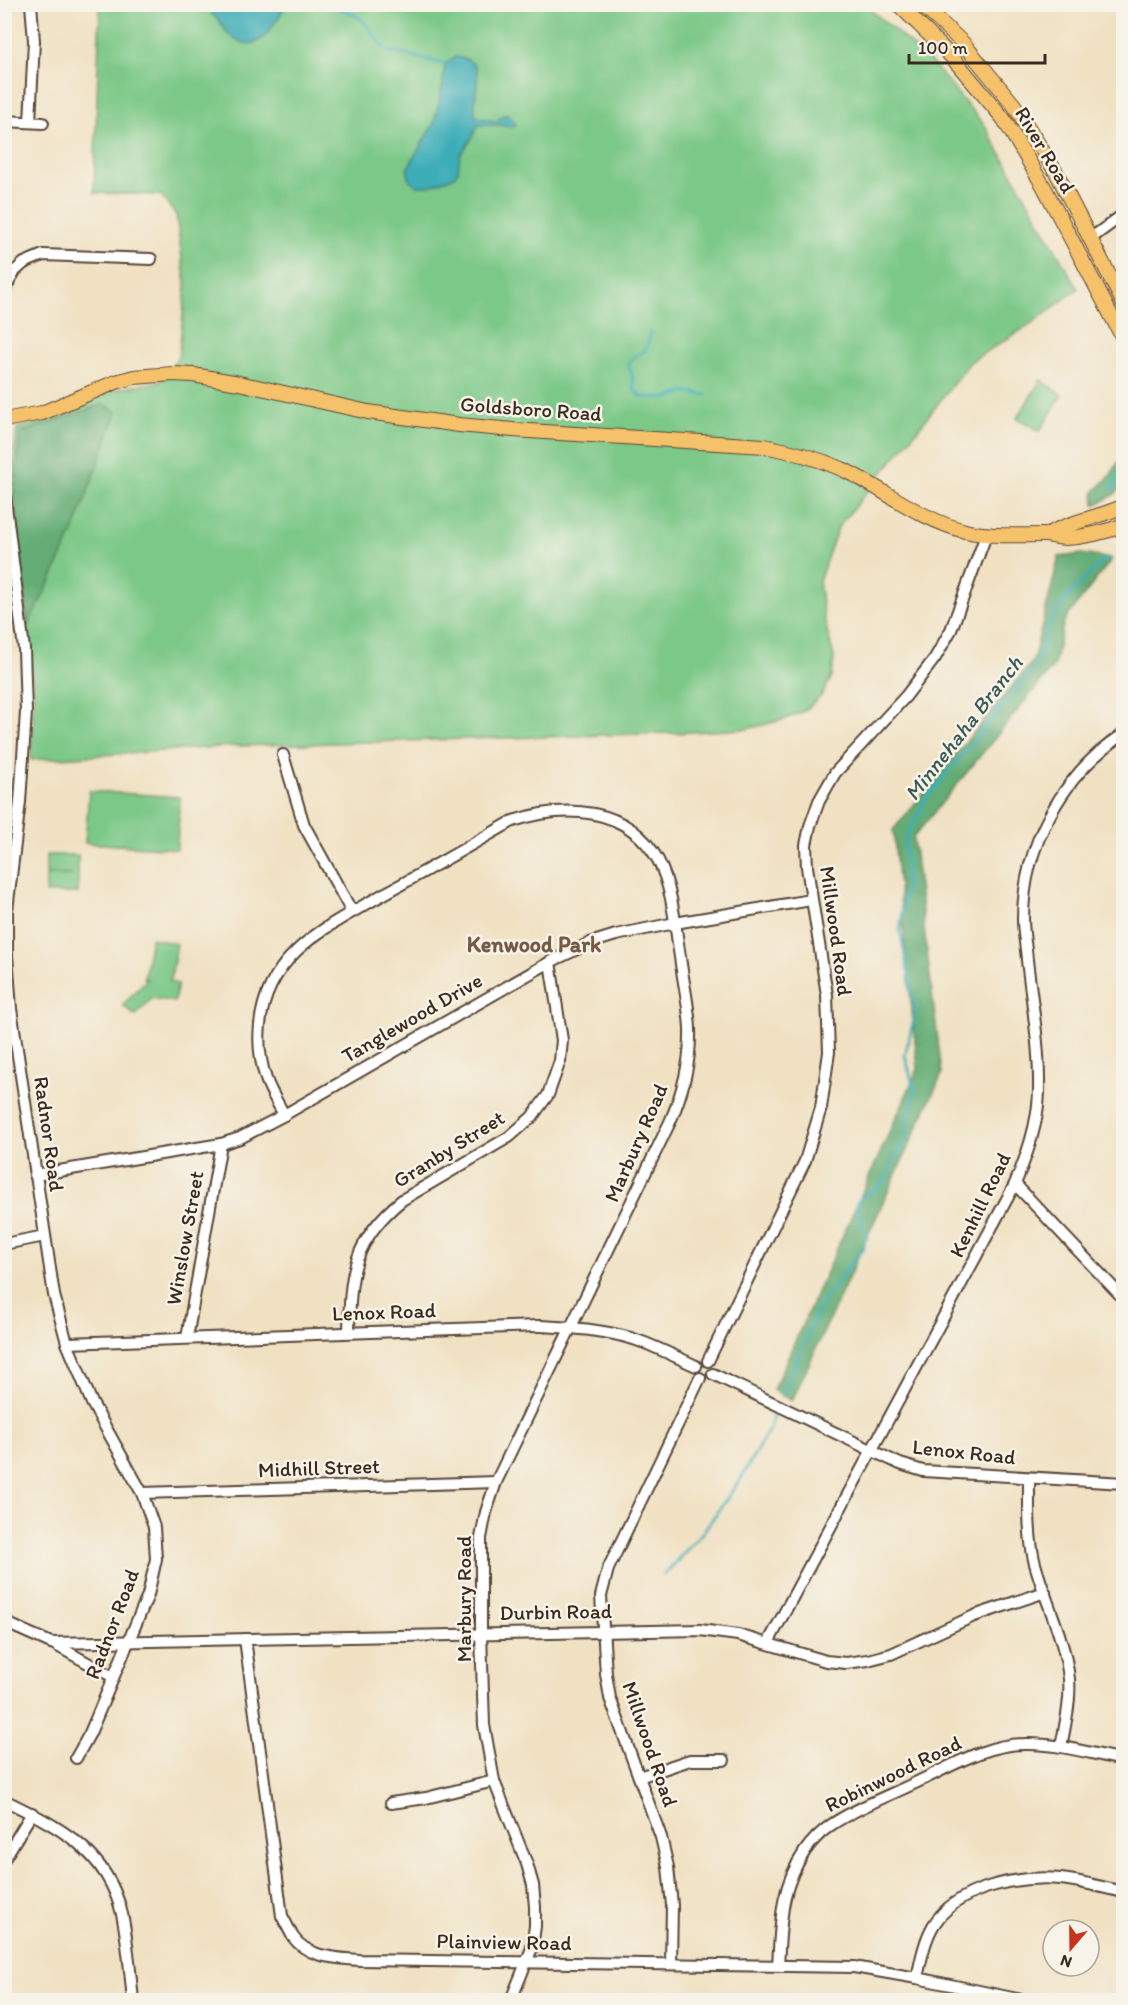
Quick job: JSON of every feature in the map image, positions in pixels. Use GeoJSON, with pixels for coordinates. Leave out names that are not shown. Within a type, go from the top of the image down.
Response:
{"type":"FeatureCollection","features":[{"type":"Feature","properties":{"kind":"main road","name":"River Road"},"geometry":{"type":"LineString","coordinates":[[898,4],[951,56],[1003,118],[1044,187],[1124,340]]}},
{"type":"Feature","properties":{"kind":"main road","name":"River Road"},"geometry":{"type":"LineString","coordinates":[[921,4],[963,43],[1014,105],[1057,174],[1124,304]]}},
{"type":"Feature","properties":{"kind":"main road","name":"Goldsboro Road"},"geometry":{"type":"LineString","coordinates":[[4,420],[42,413],[134,376],[193,375],[368,412],[459,425],[764,446],[823,461],[856,477],[911,510],[943,524],[986,535],[1047,535],[1064,538],[1087,535],[1123,525]]}},
{"type":"Feature","properties":{"kind":"main road","name":"Goldsboro Road"},"geometry":{"type":"LineString","coordinates":[[1047,535],[1060,527],[1094,518],[1124,506]]}},
{"type":"Feature","properties":{"kind":"street"},"geometry":{"type":"LineString","coordinates":[[30,122],[34,41],[31,4]]}},
{"type":"Feature","properties":{"kind":"street"},"geometry":{"type":"LineString","coordinates":[[4,121],[43,123]]}},
{"type":"Feature","properties":{"kind":"street"},"geometry":{"type":"LineString","coordinates":[[1090,239],[1124,214]]}},
{"type":"Feature","properties":{"kind":"street"},"geometry":{"type":"LineString","coordinates":[[4,294],[15,271],[24,263],[43,255],[151,259]]}},
{"type":"Feature","properties":{"kind":"street","name":"Radnor Road"},"geometry":{"type":"LineString","coordinates":[[4,479],[24,649],[26,712],[20,802],[7,910],[8,1009],[54,1295],[67,1342],[92,1403],[142,1494],[154,1527],[156,1559],[148,1595],[90,1732],[76,1758]]}},
{"type":"Feature","properties":{"kind":"street","name":"Millwood Road"},"geometry":{"type":"LineString","coordinates":[[708,1361],[805,1161],[822,1108],[829,1052],[827,995],[807,867],[806,845],[810,825],[819,801],[835,773],[906,696],[935,658],[951,630],[986,535]]}},
{"type":"Feature","properties":{"kind":"street","name":"Kenhill Road"},"geometry":{"type":"LineString","coordinates":[[768,1643],[1015,1184],[1030,1146],[1039,1094],[1038,1062],[1023,919],[1026,884],[1036,847],[1056,804],[1071,781],[1089,760],[1124,734]]}},
{"type":"Feature","properties":{"kind":"street"},"geometry":{"type":"LineString","coordinates":[[283,755],[304,825],[352,912]]}},
{"type":"Feature","properties":{"kind":"street","name":"Marbury Road"},"geometry":{"type":"LineString","coordinates":[[284,1115],[266,1081],[258,1041],[261,1012],[270,985],[284,962],[314,935],[513,821],[530,816],[562,810],[589,812],[613,820],[641,838],[658,860],[668,888],[675,923],[690,1028],[690,1052],[685,1077],[670,1122],[496,1482],[486,1512],[481,1538],[484,1725],[494,1781],[533,1885],[535,1926],[532,1948],[511,2001]]}},
{"type":"Feature","properties":{"kind":"street","name":"Tanglewood Drive"},"geometry":{"type":"LineString","coordinates":[[35,1175],[221,1144],[240,1138],[550,962],[590,943],[616,935],[675,923],[811,900]]}},
{"type":"Feature","properties":{"kind":"street","name":"Granby Street"},"geometry":{"type":"LineString","coordinates":[[349,1332],[352,1274],[360,1251],[387,1213],[402,1200],[509,1137],[532,1117],[548,1095],[560,1061],[562,1040],[550,962]]}},
{"type":"Feature","properties":{"kind":"street","name":"Winslow Street"},"geometry":{"type":"LineString","coordinates":[[187,1338],[221,1144]]}},
{"type":"Feature","properties":{"kind":"street"},"geometry":{"type":"LineString","coordinates":[[1015,1184],[1124,1299]]}},
{"type":"Feature","properties":{"kind":"street"},"geometry":{"type":"LineString","coordinates":[[4,1244],[45,1236]]}},
{"type":"Feature","properties":{"kind":"street","name":"Lenox Road"},"geometry":{"type":"LineString","coordinates":[[67,1342],[539,1326],[602,1332],[644,1342],[696,1366]]}},
{"type":"Feature","properties":{"kind":"street"},"geometry":{"type":"LineString","coordinates":[[702,1361],[708,1361],[714,1368],[713,1374],[709,1378],[700,1378],[696,1374],[696,1366],[702,1361]]}},
{"type":"Feature","properties":{"kind":"street","name":"Lenox Road"},"geometry":{"type":"LineString","coordinates":[[713,1374],[900,1464],[923,1471],[1124,1483]]}},
{"type":"Feature","properties":{"kind":"street","name":"Millwood Road"},"geometry":{"type":"LineString","coordinates":[[670,1964],[672,1905],[668,1867],[661,1837],[610,1698],[602,1631],[601,1596],[608,1569],[700,1378]]}},
{"type":"Feature","properties":{"kind":"street"},"geometry":{"type":"LineString","coordinates":[[1029,1478],[1030,1540],[1069,1678],[1068,1704],[1061,1747]]}},
{"type":"Feature","properties":{"kind":"street","name":"Midhill Street"},"geometry":{"type":"LineString","coordinates":[[142,1494],[496,1482]]}},
{"type":"Feature","properties":{"kind":"street","name":"Durbin Road"},"geometry":{"type":"LineString","coordinates":[[51,1643],[700,1630],[738,1635],[826,1661],[846,1663],[891,1654],[974,1616],[1045,1592]]}},
{"type":"Feature","properties":{"kind":"street","name":"Durbin Road"},"geometry":{"type":"LineString","coordinates":[[4,1622],[51,1643],[113,1677]]}},
{"type":"Feature","properties":{"kind":"street","name":"Plainview Road"},"geometry":{"type":"LineString","coordinates":[[245,1639],[282,1916],[294,1939],[308,1950],[328,1958],[854,1967],[1022,2001]]}},
{"type":"Feature","properties":{"kind":"street","name":"Robinwood Road"},"geometry":{"type":"LineString","coordinates":[[778,1965],[781,1909],[786,1887],[805,1852],[817,1837],[856,1810],[986,1750],[1023,1744],[1061,1747],[1124,1760]]}},
{"type":"Feature","properties":{"kind":"street"},"geometry":{"type":"LineString","coordinates":[[639,1777],[690,1760],[724,1760]]}},
{"type":"Feature","properties":{"kind":"street"},"geometry":{"type":"LineString","coordinates":[[392,1803],[426,1798],[494,1781]]}},
{"type":"Feature","properties":{"kind":"street"},"geometry":{"type":"LineString","coordinates":[[4,1800],[73,1837],[94,1857],[108,1878],[122,1914],[133,2001]]}},
{"type":"Feature","properties":{"kind":"street"},"geometry":{"type":"LineString","coordinates":[[4,1859],[32,1813]]}},
{"type":"Feature","properties":{"kind":"street"},"geometry":{"type":"LineString","coordinates":[[917,1978],[927,1939],[934,1924],[961,1899],[992,1885],[1023,1879],[1061,1879],[1124,1892]]}},
{"type":"Feature","properties":{"kind":"green space"},"geometry":{"type":"Polygon","coordinates":[[[100,5],[865,5],[931,62],[985,126],[1078,289],[1025,328],[971,361],[838,527],[819,581],[824,618],[834,657],[832,677],[821,696],[804,711],[786,719],[747,729],[235,746],[31,760],[34,694],[11,477],[17,428],[41,421],[121,388],[161,381],[179,353],[186,286],[176,215],[161,195],[94,193],[100,5]]]}},
{"type":"Feature","properties":{"kind":"green space"},"geometry":{"type":"Polygon","coordinates":[[[1041,380],[1062,395],[1040,431],[1017,418],[1041,380]]]}},
{"type":"Feature","properties":{"kind":"green space"},"geometry":{"type":"Polygon","coordinates":[[[103,404],[117,412],[75,527],[28,625],[14,496],[20,433],[103,404]]]}},
{"type":"Feature","properties":{"kind":"green space"},"geometry":{"type":"Polygon","coordinates":[[[1123,455],[1123,487],[1095,505],[1094,492],[1110,476],[1123,455]]]}},
{"type":"Feature","properties":{"kind":"green space"},"geometry":{"type":"Polygon","coordinates":[[[1082,554],[1112,559],[1064,621],[1054,666],[913,838],[942,1074],[792,1401],[773,1390],[918,1069],[893,830],[1033,661],[1059,557],[1082,554]]]}},
{"type":"Feature","properties":{"kind":"green space"},"geometry":{"type":"Polygon","coordinates":[[[89,791],[180,797],[177,849],[85,843],[89,791]]]}},
{"type":"Feature","properties":{"kind":"green space"},"geometry":{"type":"Polygon","coordinates":[[[46,855],[78,855],[78,893],[46,893],[46,875],[72,875],[46,874],[46,855]]]}},
{"type":"Feature","properties":{"kind":"green space"},"geometry":{"type":"Polygon","coordinates":[[[151,938],[177,944],[170,982],[178,984],[174,1002],[152,998],[135,1016],[123,1005],[147,979],[144,978],[151,938]]]}},
{"type":"Feature","properties":{"kind":"water"},"geometry":{"type":"Polygon","coordinates":[[[217,5],[286,5],[262,38],[247,44],[227,32],[212,15],[212,10],[217,5]]]}},
{"type":"Feature","properties":{"kind":"water"},"geometry":{"type":"Polygon","coordinates":[[[455,57],[467,60],[474,65],[477,72],[474,109],[476,117],[496,121],[507,114],[516,124],[512,127],[478,125],[460,155],[458,171],[453,177],[429,186],[417,186],[410,180],[407,169],[434,123],[445,64],[455,57]]]}},
{"type":"Feature","properties":{"kind":"waterway"},"geometry":{"type":"LineString","coordinates":[[326,4],[359,17],[391,53],[445,64]]}},
{"type":"Feature","properties":{"kind":"waterway"},"geometry":{"type":"LineString","coordinates":[[650,332],[645,350],[635,356],[628,365],[635,391],[642,397],[667,398],[685,392],[706,395]]}},
{"type":"Feature","properties":{"kind":"waterway","name":"Minnehaha Branch"},"geometry":{"type":"LineString","coordinates":[[1112,489],[1124,465]]}},
{"type":"Feature","properties":{"kind":"waterway","name":"Minnehaha Branch"},"geometry":{"type":"LineString","coordinates":[[782,1396],[820,1305],[863,1248],[866,1237],[857,1203],[880,1186],[887,1176],[903,1145],[915,1092],[905,1055],[916,1011],[900,930],[906,885],[905,842],[923,803],[1036,664],[1048,626],[1057,611],[1070,594],[1101,562],[1108,558]]}},
{"type":"Feature","properties":{"kind":"waterway","name":"Minnehaha Branch"},"geometry":{"type":"LineString","coordinates":[[664,1575],[703,1532],[740,1480],[771,1426],[773,1415]]}},
{"type":"Feature","properties":{"kind":"district","name":"Kenwood Park"},"geometry":{"type":"Point","coordinates":[534,944]}}]}
